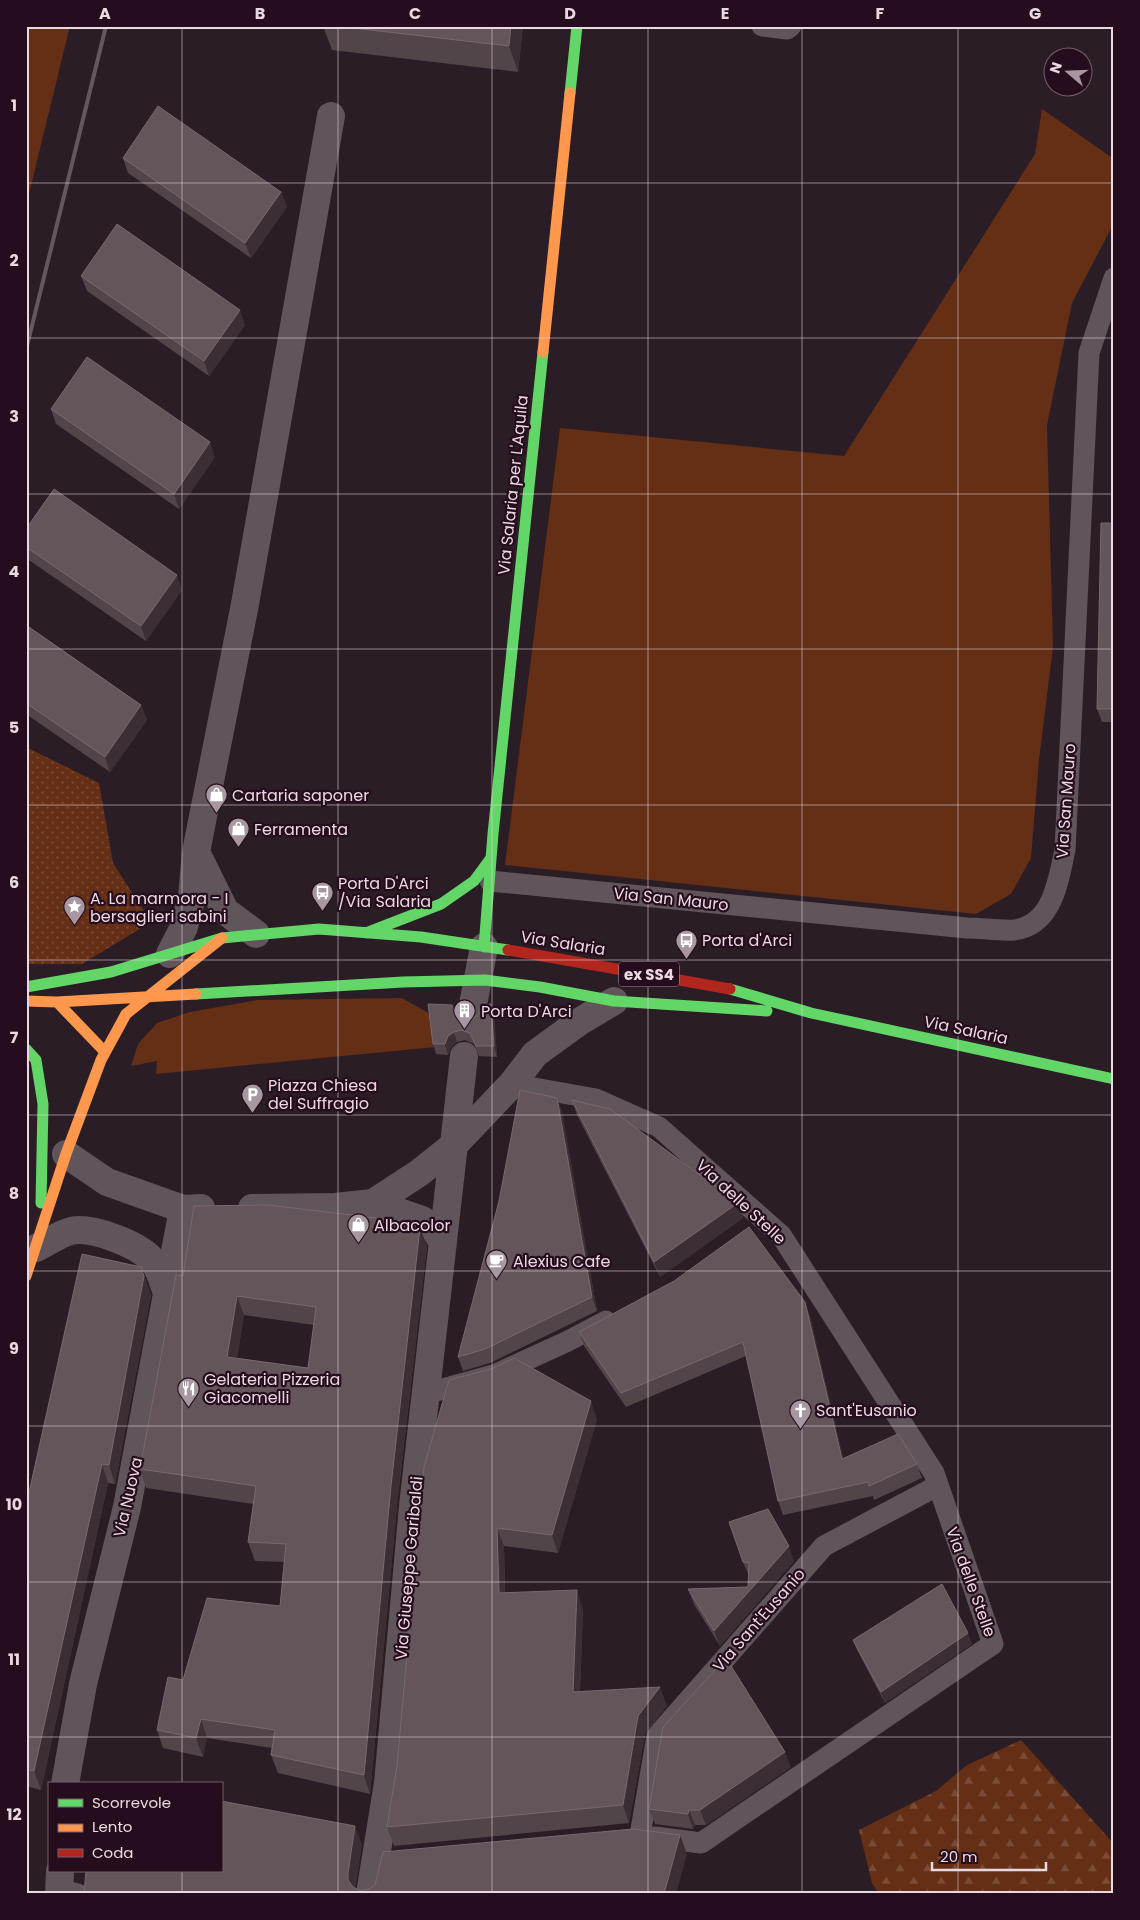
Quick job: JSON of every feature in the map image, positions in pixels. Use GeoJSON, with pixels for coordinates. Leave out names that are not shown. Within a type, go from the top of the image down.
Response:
{"type":"FeatureCollection","features":[{"type":"Feature","properties":{"kind":"main road","name":"Via Salaria per L'Aquila"},"geometry":{"type":"LineString","coordinates":[[491,967],[491,858],[577,26]]}},
{"type":"Feature","properties":{"kind":"main road"},"geometry":{"type":"LineString","coordinates":[[366,933],[441,904],[474,881],[491,858]]}},
{"type":"Feature","properties":{"kind":"main road"},"geometry":{"type":"LineString","coordinates":[[26,987],[111,972],[222,938],[312,928],[421,937],[491,967],[526,985]]}},
{"type":"Feature","properties":{"kind":"main road"},"geometry":{"type":"LineString","coordinates":[[26,1276],[66,1154],[104,1052],[126,1014],[222,938]]}},
{"type":"Feature","properties":{"kind":"main road","name":"Via Salaria"},"geometry":{"type":"LineString","coordinates":[[491,967],[578,961],[741,991],[811,1013],[1114,1079]]}},
{"type":"Feature","properties":{"kind":"main road"},"geometry":{"type":"LineString","coordinates":[[26,1001],[58,1002],[402,982],[491,967],[526,985]]}},
{"type":"Feature","properties":{"kind":"main road","name":"Via Salaria"},"geometry":{"type":"LineString","coordinates":[[526,985],[614,1001],[811,1013]]}},
{"type":"Feature","properties":{"kind":"main road"},"geometry":{"type":"LineString","coordinates":[[58,1002],[104,1052]]}},
{"type":"Feature","properties":{"kind":"main road"},"geometry":{"type":"LineString","coordinates":[[26,1049],[36,1060],[43,1104],[38,1238]]}},
{"type":"Feature","properties":{"kind":"street"},"geometry":{"type":"LineString","coordinates":[[170,954],[186,920],[192,897],[196,852],[245,604],[331,116]]}},
{"type":"Feature","properties":{"kind":"street"},"geometry":{"type":"LineString","coordinates":[[196,852],[225,910],[256,934]]}},
{"type":"Feature","properties":{"kind":"street"},"geometry":{"type":"LineString","coordinates":[[472,1015],[491,967]]}},
{"type":"Feature","properties":{"kind":"street"},"geometry":{"type":"LineString","coordinates":[[373,1203],[419,1173],[453,1146],[512,1084],[535,1054],[579,1022],[614,1001]]}},
{"type":"Feature","properties":{"kind":"street","name":"Via Giuseppe Garibaldi"},"geometry":{"type":"LineString","coordinates":[[370,1894],[385,1859],[388,1782],[414,1506],[464,1056]]}},
{"type":"Feature","properties":{"kind":"street"},"geometry":{"type":"LineString","coordinates":[[66,1154],[108,1182],[183,1209],[334,1207],[373,1203],[422,1220],[436,1232],[442,1242]]}},
{"type":"Feature","properties":{"kind":"street","name":"Via Nuova"},"geometry":{"type":"LineString","coordinates":[[65,1782],[83,1684],[129,1498],[166,1290],[183,1209]]}},
{"type":"Feature","properties":{"kind":"street"},"geometry":{"type":"LineString","coordinates":[[38,1238],[82,1230],[102,1235],[133,1247],[152,1260],[166,1290]]}},
{"type":"Feature","properties":{"kind":"lane"},"geometry":{"type":"LineString","coordinates":[[762,26],[788,29],[791,26]]}},
{"type":"Feature","properties":{"kind":"lane","name":"Via San Mauro"},"geometry":{"type":"LineString","coordinates":[[490,881],[967,928],[1015,930],[1039,919],[1054,897],[1065,850],[1089,353],[1114,278]]}},
{"type":"Feature","properties":{"kind":"lane","name":"Via delle Stelle"},"geometry":{"type":"LineString","coordinates":[[512,1084],[596,1099],[660,1127],[755,1224],[781,1235],[934,1473],[994,1644],[701,1843],[631,1836]]}},
{"type":"Feature","properties":{"kind":"lane"},"geometry":{"type":"LineString","coordinates":[[428,1393],[494,1375],[568,1341],[620,1313]]}},
{"type":"Feature","properties":{"kind":"lane","name":"Via Sant'Eusanio"},"geometry":{"type":"LineString","coordinates":[[631,1836],[657,1736],[824,1546],[937,1486]]}},
{"type":"Feature","properties":{"kind":"green space"},"geometry":{"type":"Polygon","coordinates":[[[26,26],[70,26],[26,206],[26,26]]]}},
{"type":"Feature","properties":{"kind":"green space"},"geometry":{"type":"Polygon","coordinates":[[[1042,109],[1114,159],[1114,223],[1072,303],[1047,425],[1053,647],[1039,760],[1031,858],[1011,894],[976,914],[505,865],[560,428],[844,456],[1035,154],[1042,109]]]}},
{"type":"Feature","properties":{"kind":"green space"},"geometry":{"type":"Polygon","coordinates":[[[26,747],[99,783],[113,863],[151,922],[82,964],[26,964],[26,747]]]}},
{"type":"Feature","properties":{"kind":"green space"},"geometry":{"type":"Polygon","coordinates":[[[402,998],[432,1015],[436,1047],[156,1074],[157,1061],[131,1066],[138,1044],[157,1023],[190,1012],[258,1000],[402,998]]]}},
{"type":"Feature","properties":{"kind":"green space"},"geometry":{"type":"Polygon","coordinates":[[[1021,1740],[1114,1844],[1114,1894],[879,1894],[872,1883],[859,1830],[936,1791],[967,1765],[1021,1740]]]}},
{"type":"Feature","properties":{"kind":"building"},"geometry":{"type":"Polygon","coordinates":[[[336,26],[511,26],[509,46],[336,26]]]}},
{"type":"Feature","properties":{"kind":"building"},"geometry":{"type":"Polygon","coordinates":[[[158,106],[281,192],[245,243],[123,158],[158,106]]]}},
{"type":"Feature","properties":{"kind":"building"},"geometry":{"type":"Polygon","coordinates":[[[117,224],[240,310],[204,361],[81,276],[117,224]]]}},
{"type":"Feature","properties":{"kind":"building"},"geometry":{"type":"Polygon","coordinates":[[[87,357],[210,442],[174,494],[51,409],[87,357]]]}},
{"type":"Feature","properties":{"kind":"building"},"geometry":{"type":"Polygon","coordinates":[[[54,489],[177,575],[141,626],[26,547],[26,529],[54,489]]]}},
{"type":"Feature","properties":{"kind":"building"},"geometry":{"type":"Polygon","coordinates":[[[1101,523],[1114,523],[1114,709],[1097,709],[1101,523]]]}},
{"type":"Feature","properties":{"kind":"building"},"geometry":{"type":"Polygon","coordinates":[[[26,625],[141,705],[105,757],[26,703],[26,625]]]}},
{"type":"Feature","properties":{"kind":"building"},"geometry":{"type":"Polygon","coordinates":[[[428,1004],[452,1005],[457,1016],[465,1020],[479,1015],[483,1005],[491,1004],[494,1046],[476,1046],[470,1033],[461,1030],[448,1036],[445,1044],[433,1044],[428,1004]]]}},
{"type":"Feature","properties":{"kind":"building"},"geometry":{"type":"Polygon","coordinates":[[[520,1090],[557,1098],[592,1297],[485,1349],[458,1357],[499,1201],[520,1090]]]}},
{"type":"Feature","properties":{"kind":"building"},"geometry":{"type":"Polygon","coordinates":[[[572,1100],[610,1109],[738,1203],[654,1262],[572,1100]]]}},
{"type":"Feature","properties":{"kind":"building"},"geometry":{"type":"Polygon","coordinates":[[[268,1205],[418,1223],[420,1228],[391,1486],[364,1775],[271,1755],[275,1730],[201,1719],[196,1738],[157,1730],[168,1677],[183,1680],[207,1598],[280,1606],[286,1544],[248,1542],[256,1486],[140,1469],[176,1275],[183,1276],[194,1206],[268,1205]],[[237,1296],[227,1357],[308,1368],[316,1307],[237,1296]]]}},
{"type":"Feature","properties":{"kind":"building"},"geometry":{"type":"Polygon","coordinates":[[[749,1227],[805,1302],[842,1459],[898,1434],[917,1464],[869,1486],[868,1482],[778,1501],[743,1342],[621,1393],[579,1332],[674,1281],[749,1227]]]}},
{"type":"Feature","properties":{"kind":"building"},"geometry":{"type":"Polygon","coordinates":[[[82,1254],[141,1267],[144,1276],[109,1465],[102,1464],[34,1771],[26,1769],[26,1506],[82,1254]]]}},
{"type":"Feature","properties":{"kind":"building"},"geometry":{"type":"Polygon","coordinates":[[[514,1358],[591,1401],[552,1535],[497,1528],[499,1593],[577,1590],[573,1692],[660,1687],[638,1716],[623,1805],[387,1827],[397,1766],[424,1467],[449,1380],[491,1369],[514,1358]]]}},
{"type":"Feature","properties":{"kind":"building"},"geometry":{"type":"Polygon","coordinates":[[[768,1509],[789,1546],[714,1631],[688,1589],[748,1587],[749,1563],[743,1562],[729,1522],[768,1509]]]}},
{"type":"Feature","properties":{"kind":"building"},"geometry":{"type":"Polygon","coordinates":[[[942,1584],[968,1633],[881,1692],[853,1640],[942,1584]]]}},
{"type":"Feature","properties":{"kind":"building"},"geometry":{"type":"Polygon","coordinates":[[[726,1658],[785,1752],[700,1810],[689,1810],[688,1814],[649,1809],[663,1727],[726,1658]]]}},
{"type":"Feature","properties":{"kind":"building"},"geometry":{"type":"Polygon","coordinates":[[[222,1801],[355,1826],[348,1880],[353,1887],[361,1891],[375,1885],[383,1852],[633,1829],[680,1835],[664,1894],[84,1894],[86,1872],[222,1872],[222,1801]]]}},
{"type":"Feature","properties":{"kind":"railway"},"geometry":{"type":"LineString","coordinates":[[26,350],[106,26]]}},
{"type":"Feature","properties":{"kind":"traffic: fast"},"geometry":{"type":"LineString","coordinates":[[570,93],[577,26]]}},
{"type":"Feature","properties":{"kind":"traffic: fast"},"geometry":{"type":"LineString","coordinates":[[484,947],[493,834],[543,352]]}},
{"type":"Feature","properties":{"kind":"traffic: fast"},"geometry":{"type":"LineString","coordinates":[[366,933],[441,904],[474,881],[491,858]]}},
{"type":"Feature","properties":{"kind":"traffic: fast"},"geometry":{"type":"LineString","coordinates":[[26,987],[111,972],[222,938],[319,929],[421,937],[508,950]]}},
{"type":"Feature","properties":{"kind":"traffic: fast"},"geometry":{"type":"LineString","coordinates":[[196,994],[403,982],[485,980],[540,987],[614,1001],[767,1011]]}},
{"type":"Feature","properties":{"kind":"traffic: fast"},"geometry":{"type":"LineString","coordinates":[[730,989],[811,1013],[1114,1079]]}},
{"type":"Feature","properties":{"kind":"traffic: fast"},"geometry":{"type":"LineString","coordinates":[[26,1049],[36,1060],[43,1104],[41,1203]]}},
{"type":"Feature","properties":{"kind":"traffic: slow"},"geometry":{"type":"LineString","coordinates":[[543,352],[570,93]]}},
{"type":"Feature","properties":{"kind":"traffic: slow"},"geometry":{"type":"LineString","coordinates":[[26,1276],[66,1154],[101,1060],[126,1014],[222,938]]}},
{"type":"Feature","properties":{"kind":"traffic: slow"},"geometry":{"type":"LineString","coordinates":[[26,1001],[57,1002],[196,994]]}},
{"type":"Feature","properties":{"kind":"traffic: slow"},"geometry":{"type":"LineString","coordinates":[[57,1002],[105,1052]]}},
{"type":"Feature","properties":{"kind":"traffic: jam"},"geometry":{"type":"LineString","coordinates":[[508,950],[730,989]]}},
{"type":"Feature","properties":{"kind":"place","name":"Cartaria saponer"},"geometry":{"type":"Point","coordinates":[216,814]}},
{"type":"Feature","properties":{"kind":"place","name":"Ferramenta"},"geometry":{"type":"Point","coordinates":[238,848]}},
{"type":"Feature","properties":{"kind":"place","name":"Porta D'Arci /Via Salaria"},"geometry":{"type":"Point","coordinates":[322,911]}},
{"type":"Feature","properties":{"kind":"place","name":"A. La marmora - I bersaglieri sabini"},"geometry":{"type":"Point","coordinates":[74,926]}},
{"type":"Feature","properties":{"kind":"place","name":"Porta d'Arci"},"geometry":{"type":"Point","coordinates":[686,959]}},
{"type":"Feature","properties":{"kind":"place","name":"Porta D'Arci"},"geometry":{"type":"Point","coordinates":[465,1030]}},
{"type":"Feature","properties":{"kind":"place","name":"Piazza Chiesa del Suffragio"},"geometry":{"type":"Point","coordinates":[252,1113]}},
{"type":"Feature","properties":{"kind":"place","name":"Albacolor"},"geometry":{"type":"Point","coordinates":[358,1244]}},
{"type":"Feature","properties":{"kind":"place","name":"Alexius Cafe"},"geometry":{"type":"Point","coordinates":[497,1280]}},
{"type":"Feature","properties":{"kind":"place","name":"Gelateria Pizzeria Giacomelli"},"geometry":{"type":"Point","coordinates":[188,1407]}},
{"type":"Feature","properties":{"kind":"place","name":"Sant'Eusanio"},"geometry":{"type":"Point","coordinates":[800,1429]}}]}
